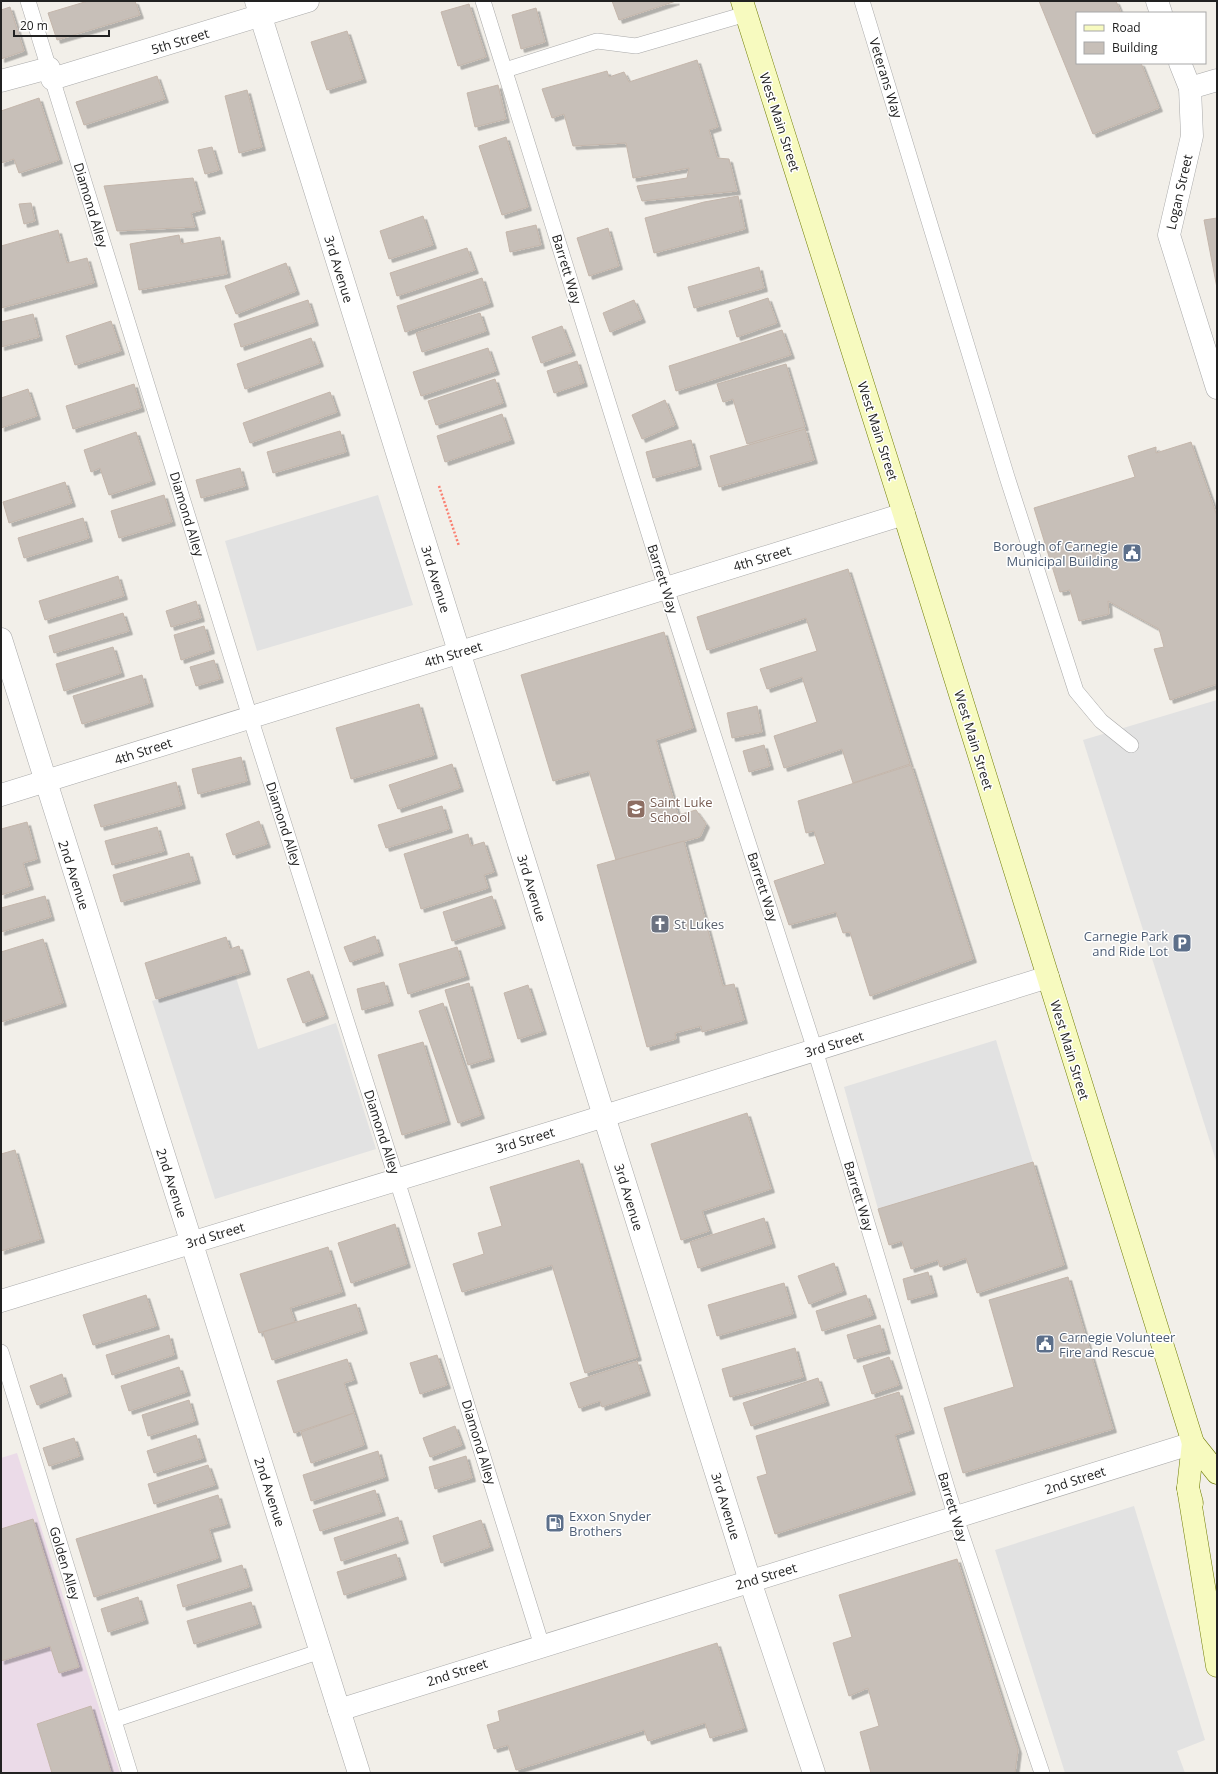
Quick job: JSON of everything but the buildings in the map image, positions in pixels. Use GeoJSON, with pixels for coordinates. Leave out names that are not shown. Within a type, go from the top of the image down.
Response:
{"type":"FeatureCollection","features":[{"type":"Feature","properties":{"kind":"main road","name":"West Main Street"},"geometry":{"type":"LineString","coordinates":[[744,7],[904,514],[1193,1443],[1217,1473]]}},
{"type":"Feature","properties":{"kind":"main road"},"geometry":{"type":"LineString","coordinates":[[1193,1443],[1188,1488],[1217,1666]]}},
{"type":"Feature","properties":{"kind":"main road"},"geometry":{"type":"LineString","coordinates":[[1188,1488],[1217,1577]]}},
{"type":"Feature","properties":{"kind":"street","name":"5th Street"},"geometry":{"type":"LineString","coordinates":[[1,81],[50,74],[258,9],[308,1]]}},
{"type":"Feature","properties":{"kind":"street"},"geometry":{"type":"LineString","coordinates":[[1157,1],[1161,12]]}},
{"type":"Feature","properties":{"kind":"street","name":"3rd Avenue"},"geometry":{"type":"LineString","coordinates":[[258,9],[750,1581],[814,1773]]}},
{"type":"Feature","properties":{"kind":"street","name":"Logan Street"},"geometry":{"type":"LineString","coordinates":[[1180,64],[1190,88],[1192,136],[1169,235],[1217,388]]}},
{"type":"Feature","properties":{"kind":"street"},"geometry":{"type":"LineString","coordinates":[[1190,88],[1217,80]]}},
{"type":"Feature","properties":{"kind":"street","name":"4th Street"},"geometry":{"type":"LineString","coordinates":[[1,795],[904,514]]}},
{"type":"Feature","properties":{"kind":"street","name":"2nd Avenue"},"geometry":{"type":"LineString","coordinates":[[1,639],[359,1773]]}},
{"type":"Feature","properties":{"kind":"street","name":"3rd Street"},"geometry":{"type":"LineString","coordinates":[[1,1301],[604,1116],[1048,977]]}},
{"type":"Feature","properties":{"kind":"street","name":"2nd Street"},"geometry":{"type":"LineString","coordinates":[[339,1710],[1193,1443]]}},
{"type":"Feature","properties":{"kind":"lane","name":"Diamond Alley"},"geometry":{"type":"LineString","coordinates":[[28,1],[250,717],[397,1180],[542,1646]]}},
{"type":"Feature","properties":{"kind":"lane","name":"Barrett Way"},"geometry":{"type":"LineString","coordinates":[[483,1],[666,588],[816,1050],[956,1518],[1042,1773]]}},
{"type":"Feature","properties":{"kind":"lane","name":"Veterans Way"},"geometry":{"type":"LineString","coordinates":[[862,1],[1007,477],[1076,691],[1101,721],[1131,745]]}},
{"type":"Feature","properties":{"kind":"lane"},"geometry":{"type":"LineString","coordinates":[[504,70],[597,41],[636,46],[744,7]]}},
{"type":"Feature","properties":{"kind":"lane","name":"Golden Alley"},"geometry":{"type":"LineString","coordinates":[[1,1352],[130,1773]]}},
{"type":"Feature","properties":{"kind":"lane"},"geometry":{"type":"LineString","coordinates":[[114,1720],[321,1651]]}},
{"type":"Feature","properties":{"kind":"path"},"geometry":{"type":"LineString","coordinates":[[437,482],[459,546]]}},
{"type":"Feature","properties":{"kind":"shaded area"},"geometry":{"type":"Polygon","coordinates":[[[378,495],[413,605],[257,651],[225,541],[378,495]]]}},
{"type":"Feature","properties":{"kind":"shaded area","name":"Carnegie Park and Ride Lot"},"geometry":{"type":"Polygon","coordinates":[[[1217,700],[1217,1164],[1083,740],[1217,700]]]}},
{"type":"Feature","properties":{"kind":"shaded area"},"geometry":{"type":"Polygon","coordinates":[[[235,974],[258,1049],[336,1023],[376,1149],[215,1199],[152,1001],[235,974]]]}},
{"type":"Feature","properties":{"kind":"shaded area"},"geometry":{"type":"Polygon","coordinates":[[[996,1040],[1033,1162],[878,1209],[844,1087],[996,1040]]]}},
{"type":"Feature","properties":{"kind":"shaded area"},"geometry":{"type":"Polygon","coordinates":[[[17,1453],[120,1773],[1,1773],[1,1458],[17,1453]]]}},
{"type":"Feature","properties":{"kind":"shaded area"},"geometry":{"type":"Polygon","coordinates":[[[1134,1506],[1205,1740],[1177,1751],[1185,1773],[1065,1773],[995,1550],[1134,1506]]]}},
{"type":"Feature","properties":{"kind":"place","name":"Borough of Carnegie Municipal Building"},"geometry":{"type":"Point","coordinates":[1132,553]}},
{"type":"Feature","properties":{"kind":"place","name":"Saint Luke School"},"geometry":{"type":"Point","coordinates":[636,809]}},
{"type":"Feature","properties":{"kind":"place","name":"St Lukes"},"geometry":{"type":"Point","coordinates":[660,924]}},
{"type":"Feature","properties":{"kind":"place","name":"Carnegie Park and Ride Lot"},"geometry":{"type":"Point","coordinates":[1182,943]}},
{"type":"Feature","properties":{"kind":"place","name":"Carnegie Volunteer Fire and Rescue"},"geometry":{"type":"Point","coordinates":[1045,1344]}},
{"type":"Feature","properties":{"kind":"place","name":"Exxon Snyder Brothers"},"geometry":{"type":"Point","coordinates":[555,1523]}}]}
